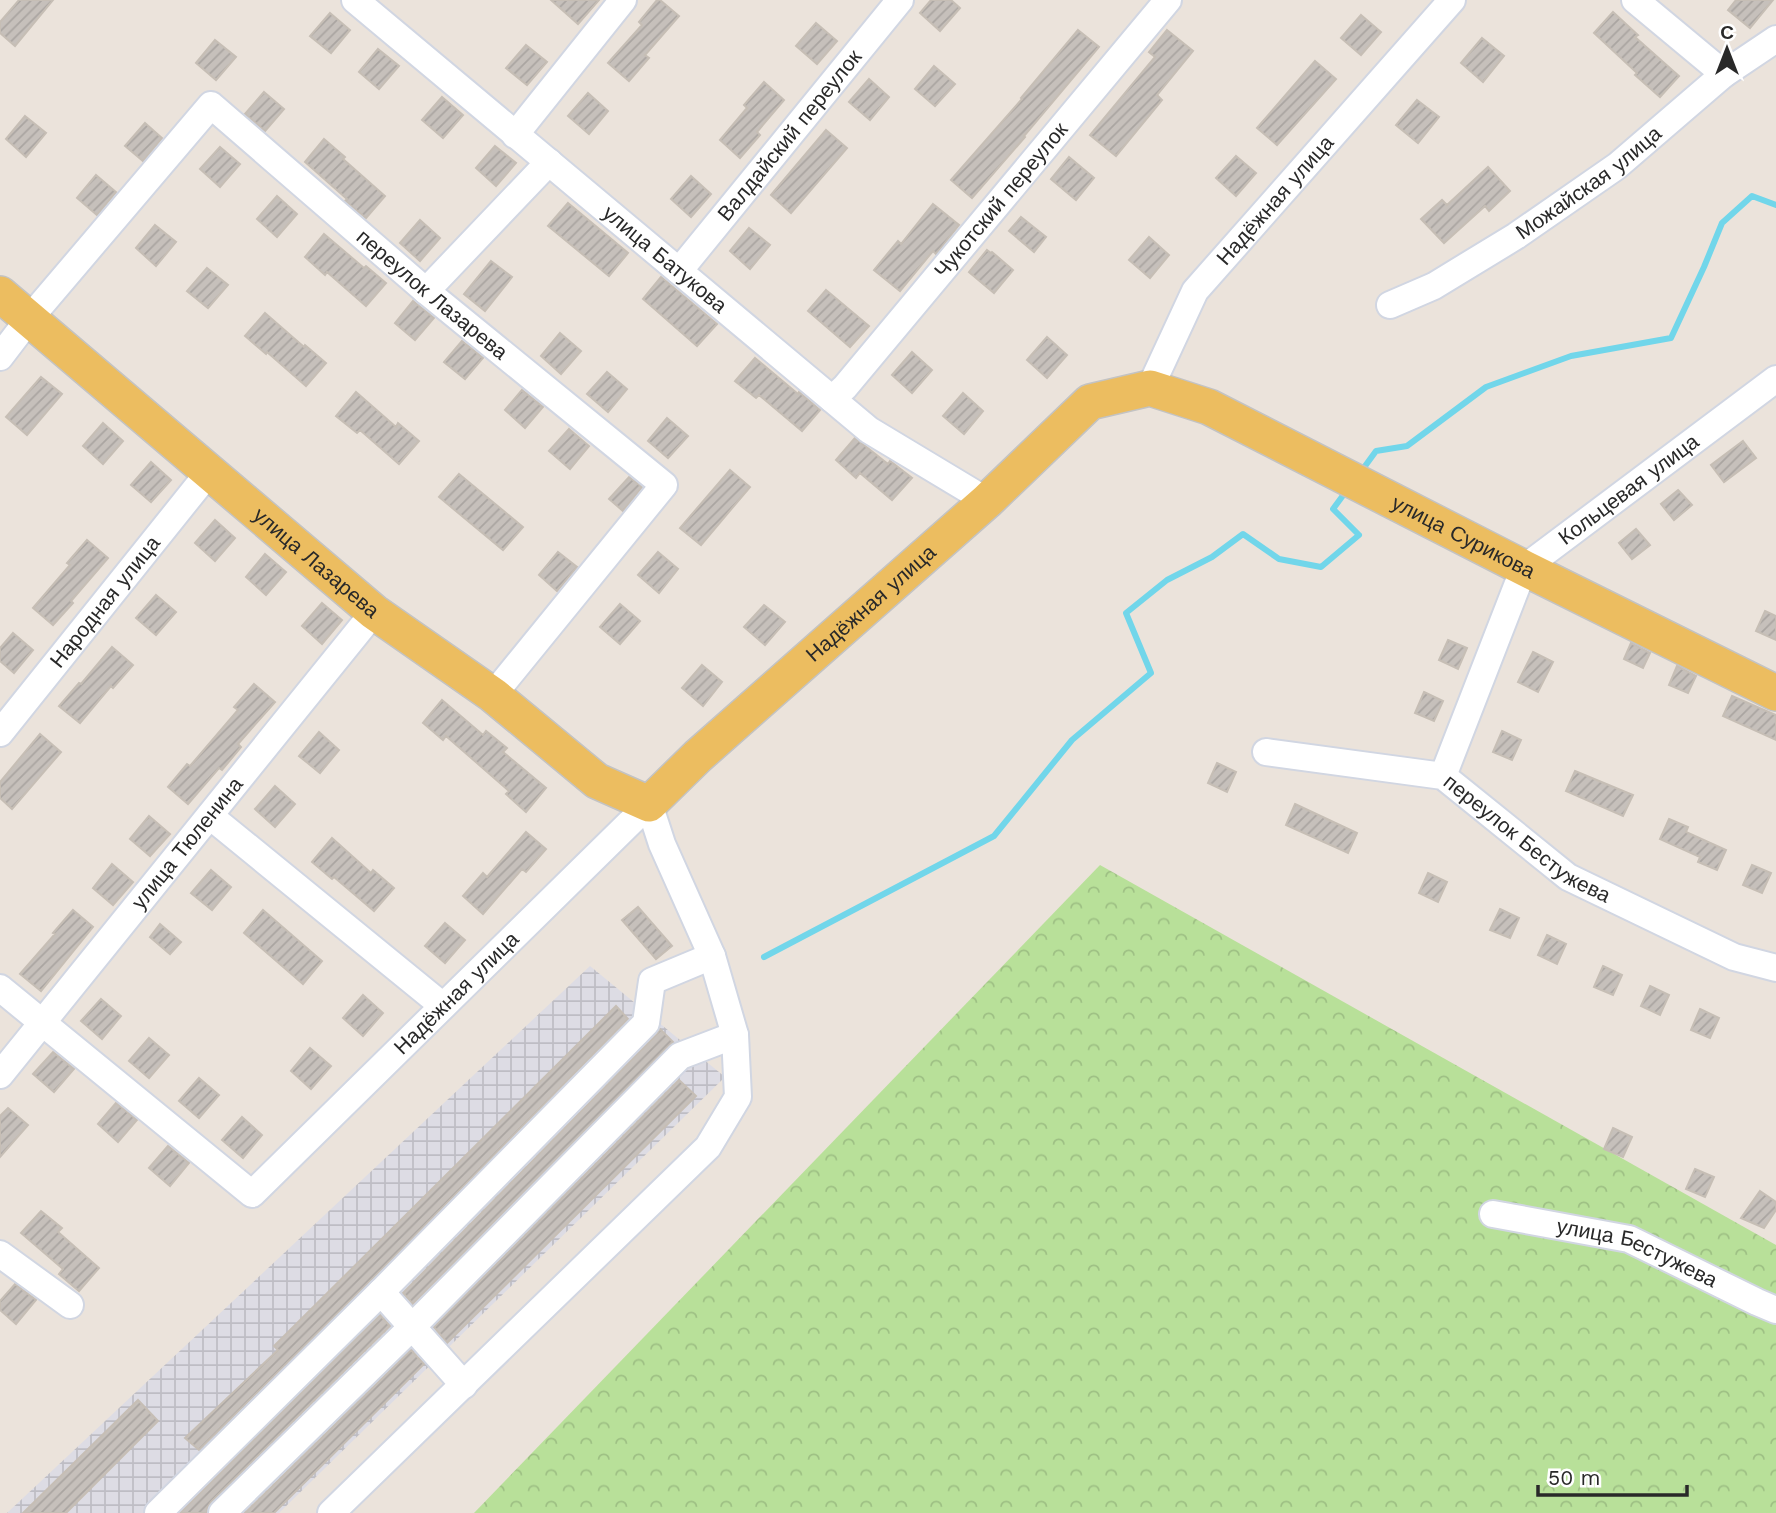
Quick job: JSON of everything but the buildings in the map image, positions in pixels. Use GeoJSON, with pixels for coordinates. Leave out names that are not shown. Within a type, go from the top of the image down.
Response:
{"type":"FeatureCollection","features":[{"type":"Feature","properties":{"kind":"main road","name":"улица Лазарева"},"geometry":{"type":"LineString","coordinates":[[0,294],[374,611],[493,695],[597,782],[649,804]]}},
{"type":"Feature","properties":{"kind":"main road","name":"улица Сурикова"},"geometry":{"type":"LineString","coordinates":[[1150,388],[1209,407],[1776,693]]}},
{"type":"Feature","properties":{"kind":"main road","name":"Надёжная улица"},"geometry":{"type":"LineString","coordinates":[[649,804],[698,756],[987,501],[1090,402],[1150,388]]}},
{"type":"Feature","properties":{"kind":"street","name":"улица Батукова"},"geometry":{"type":"LineString","coordinates":[[355,0],[869,430],[987,501]]}},
{"type":"Feature","properties":{"kind":"street"},"geometry":{"type":"LineString","coordinates":[[515,135],[623,0]]}},
{"type":"Feature","properties":{"kind":"street","name":"Валдайский переулок"},"geometry":{"type":"LineString","coordinates":[[679,271],[900,0]]}},
{"type":"Feature","properties":{"kind":"street","name":"Чукотский переулок"},"geometry":{"type":"LineString","coordinates":[[832,399],[1168,0]]}},
{"type":"Feature","properties":{"kind":"street","name":"Надёжная улица"},"geometry":{"type":"LineString","coordinates":[[1150,388],[1195,291],[1452,0]]}},
{"type":"Feature","properties":{"kind":"street"},"geometry":{"type":"LineString","coordinates":[[1635,0],[1724,74]]}},
{"type":"Feature","properties":{"kind":"street","name":"Можайская улица"},"geometry":{"type":"LineString","coordinates":[[1390,305],[1434,286],[1516,236],[1617,166],[1724,74],[1776,39]]}},
{"type":"Feature","properties":{"kind":"street","name":"переулок Лазарева"},"geometry":{"type":"LineString","coordinates":[[29,319],[211,104],[426,291],[664,485],[493,695]]}},
{"type":"Feature","properties":{"kind":"street"},"geometry":{"type":"LineString","coordinates":[[426,291],[549,163]]}},
{"type":"Feature","properties":{"kind":"street"},"geometry":{"type":"LineString","coordinates":[[0,356],[29,319]]}},
{"type":"Feature","properties":{"kind":"street","name":"Кольцевая улица"},"geometry":{"type":"LineString","coordinates":[[1524,568],[1776,379]]}},
{"type":"Feature","properties":{"kind":"street","name":"Народная улица"},"geometry":{"type":"LineString","coordinates":[[0,733],[210,471]]}},
{"type":"Feature","properties":{"kind":"street"},"geometry":{"type":"LineString","coordinates":[[1443,776],[1524,568]]}},
{"type":"Feature","properties":{"kind":"street","name":"улица Тюленина"},"geometry":{"type":"LineString","coordinates":[[0,1075],[374,611]]}},
{"type":"Feature","properties":{"kind":"street","name":"переулок Бестужева"},"geometry":{"type":"LineString","coordinates":[[1266,752],[1443,776],[1568,877],[1734,957],[1776,968]]}},
{"type":"Feature","properties":{"kind":"street"},"geometry":{"type":"LineString","coordinates":[[331,1513],[708,1147],[738,1097],[735,1035],[712,956],[662,844],[649,804]]}},
{"type":"Feature","properties":{"kind":"street","name":"Надёжная улица"},"geometry":{"type":"LineString","coordinates":[[42,1023],[252,1194],[649,804]]}},
{"type":"Feature","properties":{"kind":"street"},"geometry":{"type":"LineString","coordinates":[[209,816],[443,1006]]}},
{"type":"Feature","properties":{"kind":"street"},"geometry":{"type":"LineString","coordinates":[[158,1513],[646,1023],[652,981],[712,956]]}},
{"type":"Feature","properties":{"kind":"street"},"geometry":{"type":"LineString","coordinates":[[0,988],[42,1023]]}},
{"type":"Feature","properties":{"kind":"street"},"geometry":{"type":"LineString","coordinates":[[222,1513],[412,1327],[680,1056],[735,1035]]}},
{"type":"Feature","properties":{"kind":"street","name":"улица Бестужева"},"geometry":{"type":"LineString","coordinates":[[1493,1214],[1629,1239],[1776,1310]]}},
{"type":"Feature","properties":{"kind":"street"},"geometry":{"type":"LineString","coordinates":[[0,1254],[70,1305]]}},
{"type":"Feature","properties":{"kind":"street"},"geometry":{"type":"LineString","coordinates":[[381,1292],[464,1385]]}},
{"type":"Feature","properties":{"kind":"street"},"geometry":{"type":"LineString","coordinates":[[292,1380],[324,1413]]}},
{"type":"Feature","properties":{"kind":"shaded area"},"geometry":{"type":"Polygon","coordinates":[[[590,966],[725,1077],[279,1513],[7,1513],[590,966]]]}},
{"type":"Feature","properties":{"kind":"green space"},"geometry":{"type":"Polygon","coordinates":[[[1100,865],[1776,1245],[1776,1513],[474,1513],[1100,865]]]}},
{"type":"Feature","properties":{"kind":"waterway"},"geometry":{"type":"LineString","coordinates":[[1360,473],[1376,451],[1407,446],[1486,387],[1571,356],[1671,338],[1722,223],[1752,196],[1776,205]]}},
{"type":"Feature","properties":{"kind":"waterway"},"geometry":{"type":"LineString","coordinates":[[764,957],[994,836],[1072,740],[1151,673],[1126,613],[1167,580],[1212,557],[1243,534],[1279,559],[1321,567],[1359,535],[1333,509],[1347,490]]}}]}
